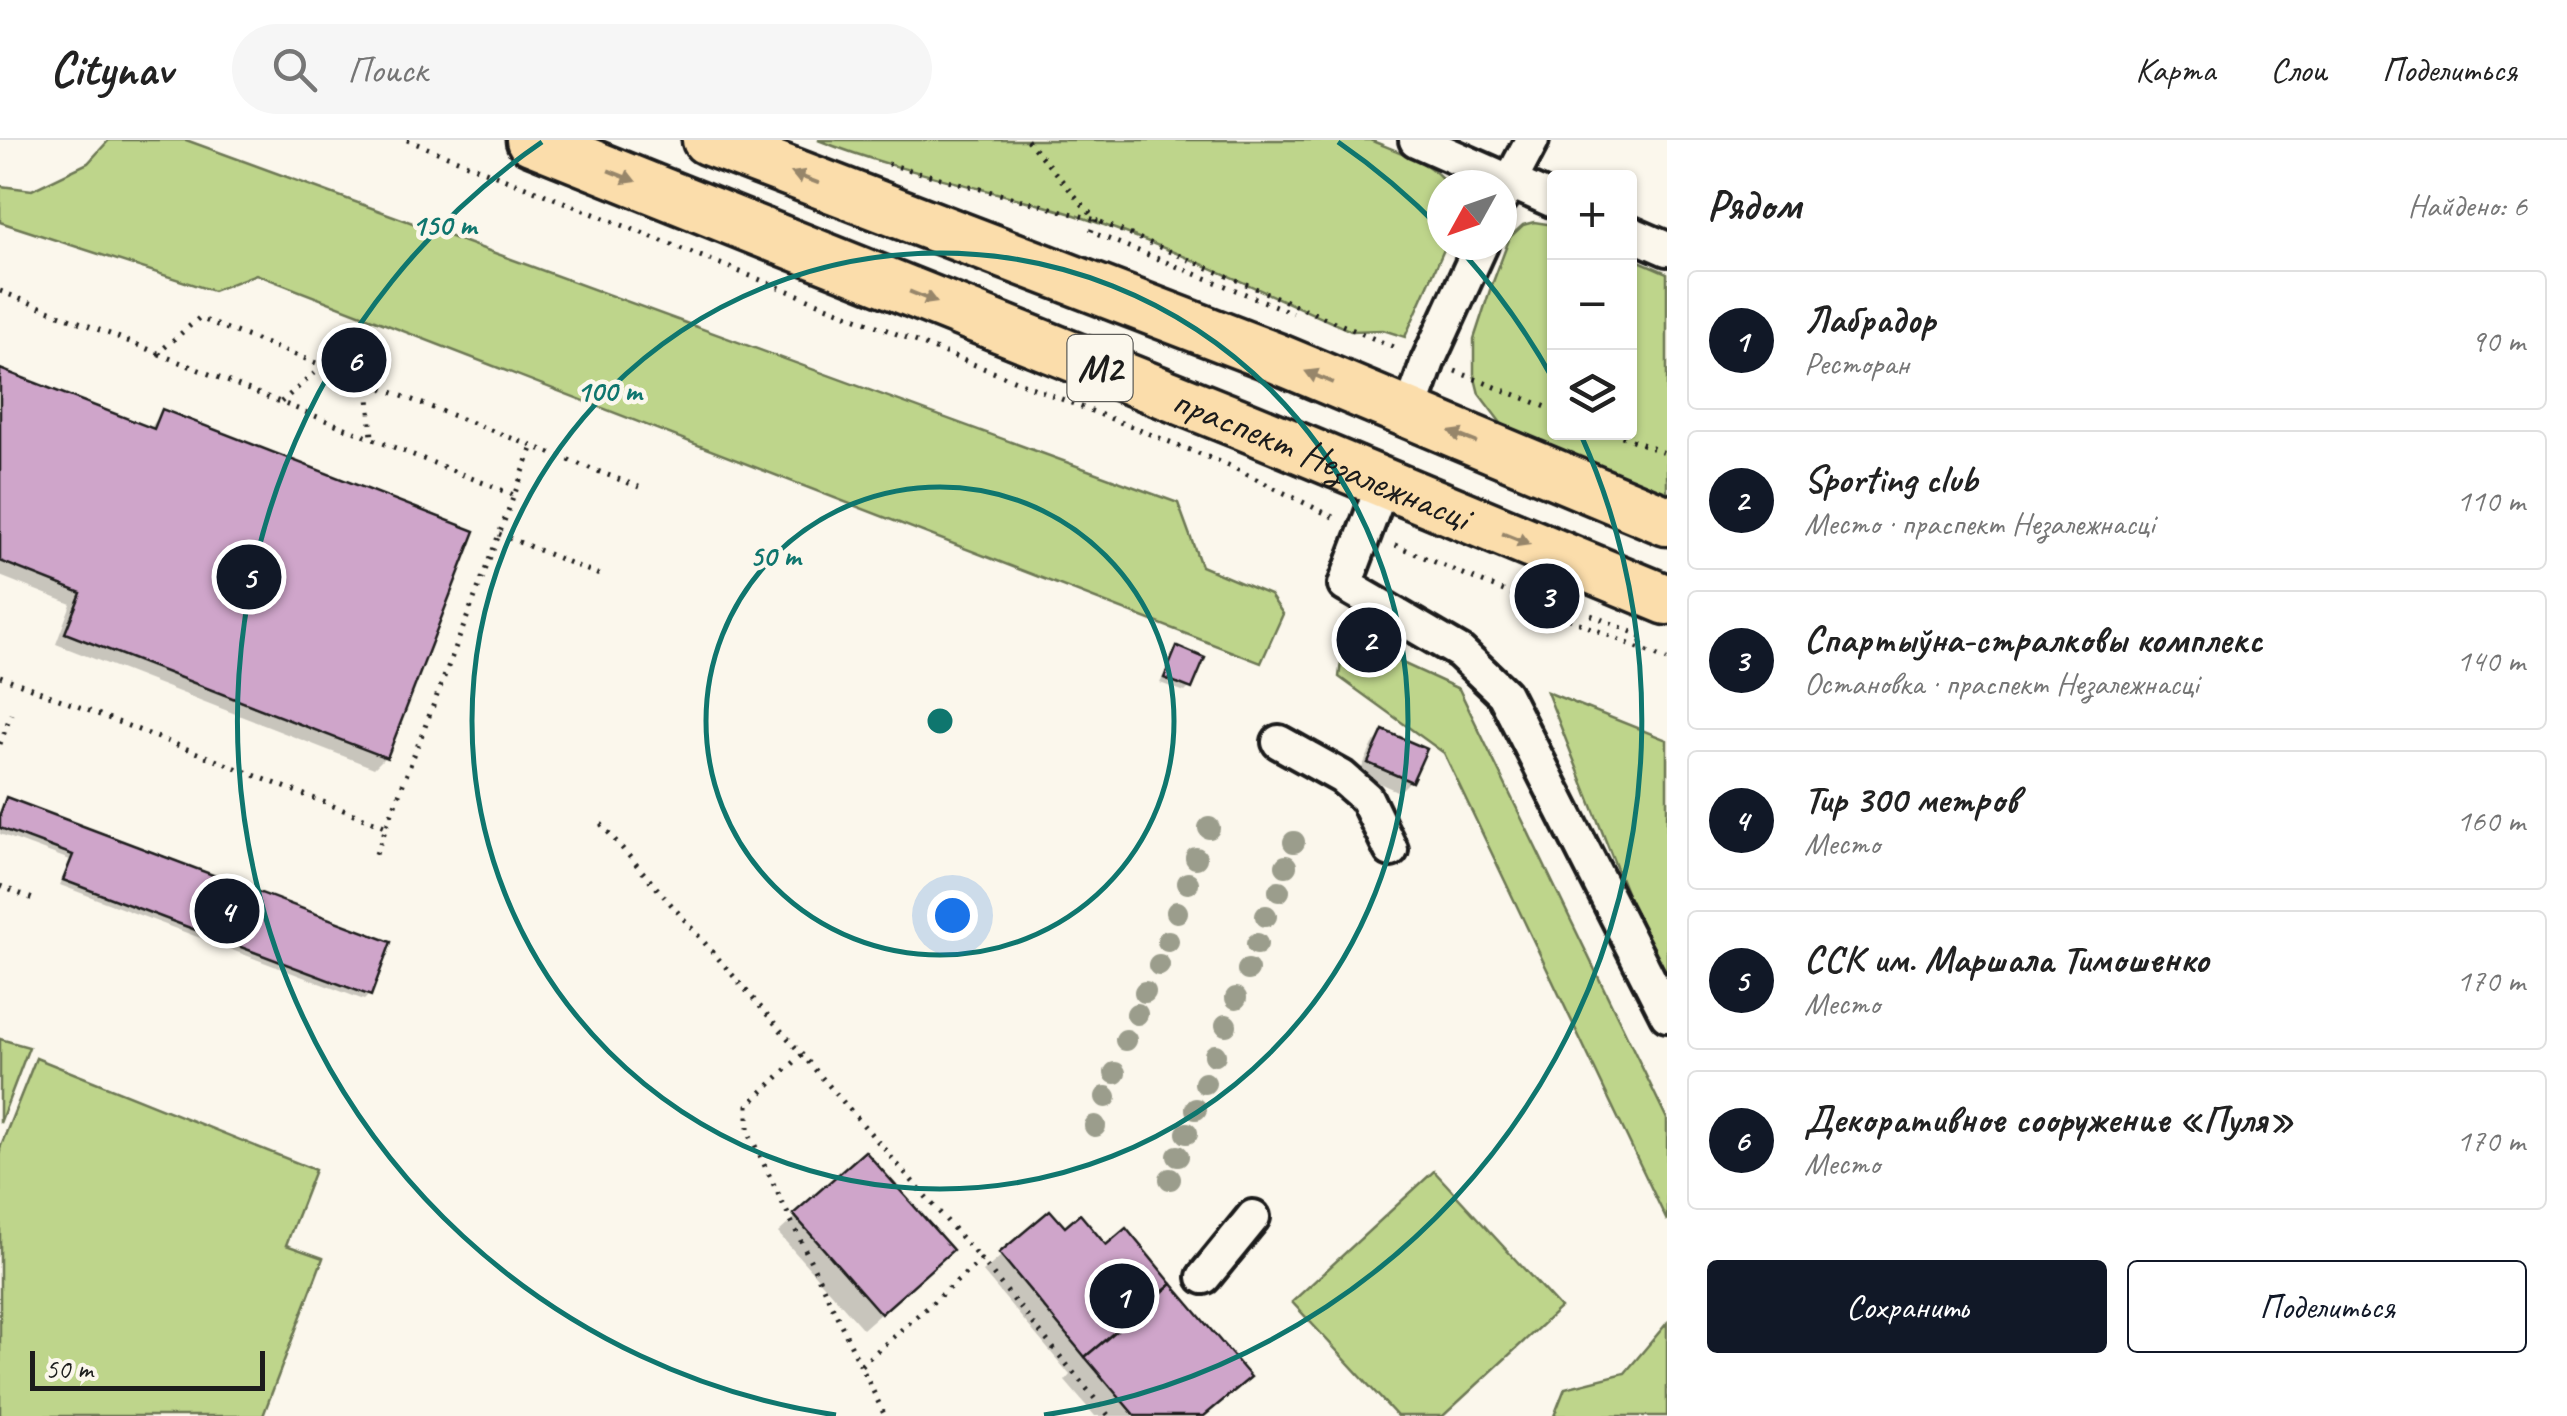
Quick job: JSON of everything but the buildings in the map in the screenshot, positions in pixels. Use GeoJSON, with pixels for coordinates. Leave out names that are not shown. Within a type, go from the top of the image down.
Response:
{"type":"FeatureCollection","features":[{"type":"Feature","properties":{"kind":"highway","name":"праспект Незалежнасці"},"geometry":{"type":"LineString","coordinates":[[531,140],[1382,484],[1655,619]]}},
{"type":"Feature","properties":{"kind":"highway","name":"праспект Незалежнасці"},"geometry":{"type":"LineString","coordinates":[[708,140],[1274,357],[1667,521]]}},
{"type":"Feature","properties":{"kind":"lane"},"geometry":{"type":"LineString","coordinates":[[1416,140],[1469,170]]}},
{"type":"Feature","properties":{"kind":"lane"},"geometry":{"type":"LineString","coordinates":[[1516,170],[1532,140]]}},
{"type":"Feature","properties":{"kind":"lane"},"geometry":{"type":"LineString","coordinates":[[1517,193],[1547,200]]}},
{"type":"Feature","properties":{"kind":"lane"},"geometry":{"type":"LineString","coordinates":[[1637,236],[1667,249]]}},
{"type":"Feature","properties":{"kind":"lane"},"geometry":{"type":"LineString","coordinates":[[1409,415],[1428,361],[1473,260]]}},
{"type":"Feature","properties":{"kind":"lane"},"geometry":{"type":"LineString","coordinates":[[1382,484],[1345,585],[1460,652],[1504,694],[1667,1014]]}},
{"type":"Feature","properties":{"kind":"lane"},"geometry":{"type":"LineString","coordinates":[[1279,742],[1342,778],[1366,798],[1391,850]]}},
{"type":"Feature","properties":{"kind":"lane"},"geometry":{"type":"LineString","coordinates":[[1204,1278],[1253,1217]]}},
{"type":"Feature","properties":{"kind":"path"},"geometry":{"type":"LineString","coordinates":[[407,140],[1228,465],[1364,533],[1667,660]]}},
{"type":"Feature","properties":{"kind":"path"},"geometry":{"type":"LineString","coordinates":[[1028,140],[1096,220]]}},
{"type":"Feature","properties":{"kind":"path"},"geometry":{"type":"LineString","coordinates":[[873,160],[1096,220],[1385,344]]}},
{"type":"Feature","properties":{"kind":"path"},"geometry":{"type":"LineString","coordinates":[[1096,220],[1090,232],[1293,312]]}},
{"type":"Feature","properties":{"kind":"path"},"geometry":{"type":"LineString","coordinates":[[0,291],[514,494]]}},
{"type":"Feature","properties":{"kind":"path"},"geometry":{"type":"LineString","coordinates":[[158,353],[199,318],[639,487]]}},
{"type":"Feature","properties":{"kind":"path"},"geometry":{"type":"LineString","coordinates":[[282,402],[323,366],[335,346],[354,340],[373,360],[368,383],[372,438]]}},
{"type":"Feature","properties":{"kind":"path"},"geometry":{"type":"LineString","coordinates":[[1428,361],[1547,407]]}},
{"type":"Feature","properties":{"kind":"path"},"geometry":{"type":"LineString","coordinates":[[1632,440],[1667,454]]}},
{"type":"Feature","properties":{"kind":"path"},"geometry":{"type":"LineString","coordinates":[[376,854],[533,446]]}},
{"type":"Feature","properties":{"kind":"path"},"geometry":{"type":"LineString","coordinates":[[499,534],[602,576]]}},
{"type":"Feature","properties":{"kind":"path"},"geometry":{"type":"LineString","coordinates":[[1416,554],[1421,542]]}},
{"type":"Feature","properties":{"kind":"path"},"geometry":{"type":"LineString","coordinates":[[1638,648],[1655,619]]}},
{"type":"Feature","properties":{"kind":"path"},"geometry":{"type":"LineString","coordinates":[[0,676],[386,827]]}},
{"type":"Feature","properties":{"kind":"path"},"geometry":{"type":"LineString","coordinates":[[0,744],[12,714]]}},
{"type":"Feature","properties":{"kind":"path"},"geometry":{"type":"LineString","coordinates":[[601,824],[981,1260],[1110,1416]]}},
{"type":"Feature","properties":{"kind":"path"},"geometry":{"type":"LineString","coordinates":[[0,886],[33,900]]}},
{"type":"Feature","properties":{"kind":"path"},"geometry":{"type":"LineString","coordinates":[[802,1055],[748,1105],[748,1131],[885,1416]]}},
{"type":"Feature","properties":{"kind":"path"},"geometry":{"type":"LineString","coordinates":[[860,1365],[981,1260]]}},
{"type":"Feature","properties":{"kind":"green space"},"geometry":{"type":"Polygon","coordinates":[[[109,140],[186,140],[1178,503],[1201,566],[1270,595],[1283,614],[1261,663],[256,274],[213,291],[0,222],[0,186],[32,190],[88,163],[109,140]]]}},
{"type":"Feature","properties":{"kind":"green space"},"geometry":{"type":"Polygon","coordinates":[[[818,140],[1370,140],[1433,170],[1427,170],[1427,260],[1439,260],[1405,337],[1383,330],[1351,331],[1110,227],[881,162],[818,140]]]}},
{"type":"Feature","properties":{"kind":"green space"},"geometry":{"type":"Polygon","coordinates":[[[1547,224],[1547,440],[1637,440],[1637,260],[1667,273],[1667,497],[1507,431],[1479,394],[1474,374],[1474,339],[1501,260],[1517,260],[1517,231],[1523,225],[1547,224]]]}},
{"type":"Feature","properties":{"kind":"green space"},"geometry":{"type":"Polygon","coordinates":[[[1361,644],[1459,689],[1667,1119],[1667,1221],[1444,753],[1339,677],[1342,655],[1361,644]]]}},
{"type":"Feature","properties":{"kind":"green space"},"geometry":{"type":"Polygon","coordinates":[[[1547,692],[1667,740],[1667,996],[1547,692]]]}},
{"type":"Feature","properties":{"kind":"green space"},"geometry":{"type":"Polygon","coordinates":[[[0,1039],[29,1047],[0,1123],[0,1039]]]}},
{"type":"Feature","properties":{"kind":"green space"},"geometry":{"type":"Polygon","coordinates":[[[36,1058],[315,1170],[286,1245],[323,1258],[263,1416],[0,1416],[0,1148],[36,1058]]]}},
{"type":"Feature","properties":{"kind":"green space"},"geometry":{"type":"Polygon","coordinates":[[[1434,1171],[1560,1308],[1443,1416],[1397,1416],[1292,1302],[1434,1171]]]}},
{"type":"Feature","properties":{"kind":"green space"},"geometry":{"type":"Polygon","coordinates":[[[1667,1323],[1667,1416],[1554,1416],[1565,1388],[1625,1373],[1667,1323]]]}},
{"type":"Feature","properties":{"kind":"place","name":"Декоративное сооружение «Пуля»"},"geometry":{"type":"Point","coordinates":[354,360]}},
{"type":"Feature","properties":{"kind":"place","name":"ССК им. Маршала Тимошенко"},"geometry":{"type":"Point","coordinates":[249,577]}},
{"type":"Feature","properties":{"kind":"place","name":"Спартыўна-стралковы комплекс"},"geometry":{"type":"Point","coordinates":[1547,596]}},
{"type":"Feature","properties":{"kind":"place","name":"Sporting club"},"geometry":{"type":"Point","coordinates":[1369,640]}},
{"type":"Feature","properties":{"kind":"place","name":"Тир 300 метров"},"geometry":{"type":"Point","coordinates":[227,911]}},
{"type":"Feature","properties":{"kind":"place","name":"Лабрадор"},"geometry":{"type":"Point","coordinates":[1122,1296]}}]}
